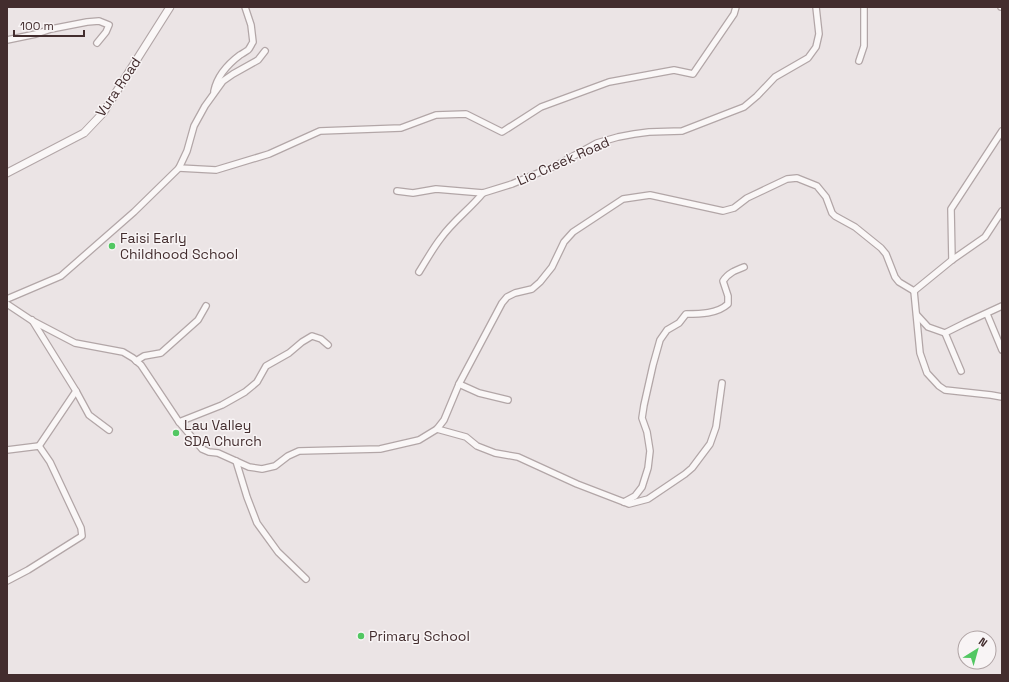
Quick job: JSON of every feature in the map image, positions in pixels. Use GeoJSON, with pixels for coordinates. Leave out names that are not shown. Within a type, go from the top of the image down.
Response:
{"type":"FeatureCollection","features":[{"type":"Feature","properties":{"kind":"street","name":"Vura Road"},"geometry":{"type":"LineString","coordinates":[[7,173],[84,133],[103,113],[170,7]]}},
{"type":"Feature","properties":{"kind":"street"},"geometry":{"type":"LineString","coordinates":[[213,94],[215,85],[220,76],[230,63],[247,50],[253,42],[251,25],[245,7]]}},
{"type":"Feature","properties":{"kind":"street"},"geometry":{"type":"LineString","coordinates":[[179,168],[216,170],[269,154],[320,130],[401,128],[436,115],[466,114],[502,132],[542,107],[609,82],[674,70],[693,74],[734,14],[736,7]]}},
{"type":"Feature","properties":{"kind":"street","name":"Lio Creek Road"},"geometry":{"type":"LineString","coordinates":[[483,193],[512,184],[557,165],[598,143],[634,134],[682,131],[744,107],[775,77],[808,58],[816,47],[819,34],[816,7]]}},
{"type":"Feature","properties":{"kind":"street"},"geometry":{"type":"LineString","coordinates":[[859,61],[864,46],[864,7]]}},
{"type":"Feature","properties":{"kind":"street"},"geometry":{"type":"LineString","coordinates":[[7,40],[36,34],[51,28],[99,21],[109,25],[106,32],[96,43]]}},
{"type":"Feature","properties":{"kind":"street"},"geometry":{"type":"LineString","coordinates":[[7,299],[61,276],[134,212],[179,168],[187,151],[194,126],[205,106],[223,81],[258,60],[265,51]]}},
{"type":"Feature","properties":{"kind":"street"},"geometry":{"type":"LineString","coordinates":[[952,260],[951,209],[1002,131]]}},
{"type":"Feature","properties":{"kind":"street"},"geometry":{"type":"LineString","coordinates":[[7,304],[31,320],[75,343],[123,352],[141,365],[180,422],[202,449],[218,453],[249,467],[262,469],[274,466],[288,456],[299,451],[380,449],[419,440],[437,429],[444,420],[459,384],[502,303],[507,297],[515,293],[532,289],[540,282],[552,267],[564,242],[573,232],[624,199],[650,195],[723,211],[734,208],[747,198],[787,179],[797,178],[817,186],[826,197],[832,213],[856,228],[881,248],[886,254],[895,277],[899,282],[914,291]]}},
{"type":"Feature","properties":{"kind":"street"},"geometry":{"type":"LineString","coordinates":[[397,191],[413,193],[436,189],[483,193]]}},
{"type":"Feature","properties":{"kind":"street"},"geometry":{"type":"LineString","coordinates":[[420,272],[441,238],[458,218],[474,204],[483,193]]}},
{"type":"Feature","properties":{"kind":"street"},"geometry":{"type":"LineString","coordinates":[[914,291],[952,260],[985,238],[1002,211]]}},
{"type":"Feature","properties":{"kind":"street"},"geometry":{"type":"LineString","coordinates":[[624,502],[635,496],[642,487],[648,468],[650,451],[647,432],[642,418],[653,364],[660,340],[667,330],[679,323],[686,314],[702,314],[724,308],[728,304],[728,296],[723,281],[731,272],[744,267]]}},
{"type":"Feature","properties":{"kind":"street"},"geometry":{"type":"LineString","coordinates":[[914,291],[920,353],[927,373],[945,390],[1002,397]]}},
{"type":"Feature","properties":{"kind":"street"},"geometry":{"type":"LineString","coordinates":[[136,361],[144,356],[161,353],[198,320],[206,306]]}},
{"type":"Feature","properties":{"kind":"street"},"geometry":{"type":"LineString","coordinates":[[916,315],[928,327],[945,333],[1002,306]]}},
{"type":"Feature","properties":{"kind":"street"},"geometry":{"type":"LineString","coordinates":[[987,314],[1002,350]]}},
{"type":"Feature","properties":{"kind":"street"},"geometry":{"type":"LineString","coordinates":[[31,320],[76,391],[89,415],[109,430]]}},
{"type":"Feature","properties":{"kind":"street"},"geometry":{"type":"LineString","coordinates":[[945,333],[961,371]]}},
{"type":"Feature","properties":{"kind":"street"},"geometry":{"type":"LineString","coordinates":[[180,422],[222,405],[245,392],[257,382],[266,366],[289,353],[312,336],[321,339],[328,345]]}},
{"type":"Feature","properties":{"kind":"street"},"geometry":{"type":"LineString","coordinates":[[437,429],[466,437],[477,446],[495,453],[518,457],[577,484],[629,504],[648,500],[692,468],[710,444],[716,426],[722,383]]}},
{"type":"Feature","properties":{"kind":"street"},"geometry":{"type":"LineString","coordinates":[[459,384],[479,393],[508,400]]}},
{"type":"Feature","properties":{"kind":"street"},"geometry":{"type":"LineString","coordinates":[[7,450],[39,446],[76,391]]}},
{"type":"Feature","properties":{"kind":"street"},"geometry":{"type":"LineString","coordinates":[[7,581],[28,570],[82,536],[81,528],[50,462],[39,446]]}},
{"type":"Feature","properties":{"kind":"street"},"geometry":{"type":"LineString","coordinates":[[236,460],[256,523],[278,552],[306,579]]}},
{"type":"Feature","properties":{"kind":"place","name":"Faisi Early Childhood School"},"geometry":{"type":"Point","coordinates":[112,246]}},
{"type":"Feature","properties":{"kind":"place","name":"Lau Valley SDA Church"},"geometry":{"type":"Point","coordinates":[176,433]}},
{"type":"Feature","properties":{"kind":"place","name":"Primary School"},"geometry":{"type":"Point","coordinates":[361,636]}}]}
